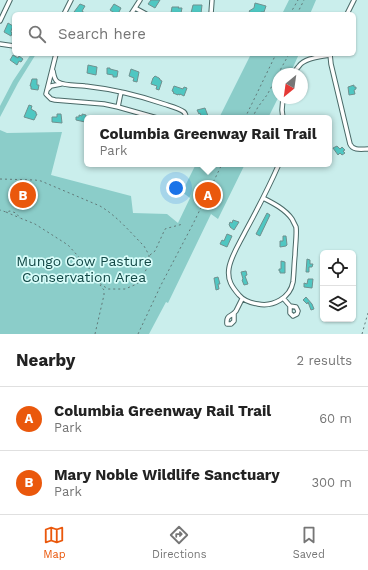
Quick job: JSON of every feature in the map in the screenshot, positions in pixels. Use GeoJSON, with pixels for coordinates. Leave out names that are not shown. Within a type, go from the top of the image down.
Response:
{"type":"FeatureCollection","features":[{"type":"Feature","properties":{"kind":"street"},"geometry":{"type":"LineString","coordinates":[[0,21],[10,0]]}},
{"type":"Feature","properties":{"kind":"street"},"geometry":{"type":"LineString","coordinates":[[65,12],[71,0]]}},
{"type":"Feature","properties":{"kind":"street"},"geometry":{"type":"LineString","coordinates":[[132,12],[140,0]]}},
{"type":"Feature","properties":{"kind":"street"},"geometry":{"type":"LineString","coordinates":[[211,12],[212,0]]}},
{"type":"Feature","properties":{"kind":"street"},"geometry":{"type":"LineString","coordinates":[[348,12],[354,0]]}},
{"type":"Feature","properties":{"kind":"street"},"geometry":{"type":"LineString","coordinates":[[135,8],[142,12]]}},
{"type":"Feature","properties":{"kind":"street"},"geometry":{"type":"LineString","coordinates":[[0,44],[12,46]]}},
{"type":"Feature","properties":{"kind":"street"},"geometry":{"type":"LineString","coordinates":[[56,56],[46,94],[51,99],[104,104],[146,115]]}},
{"type":"Feature","properties":{"kind":"street"},"geometry":{"type":"LineString","coordinates":[[297,68],[302,63],[308,60],[323,56]]}},
{"type":"Feature","properties":{"kind":"street"},"geometry":{"type":"LineString","coordinates":[[330,56],[351,147],[368,149]]}},
{"type":"Feature","properties":{"kind":"street"},"geometry":{"type":"LineString","coordinates":[[53,70],[55,80],[62,84]]}},
{"type":"Feature","properties":{"kind":"street"},"geometry":{"type":"LineString","coordinates":[[47,90],[51,86],[62,84],[138,95],[169,106],[185,115]]}},
{"type":"Feature","properties":{"kind":"street"},"geometry":{"type":"LineString","coordinates":[[118,107],[121,92]]}},
{"type":"Feature","properties":{"kind":"street"},"geometry":{"type":"LineString","coordinates":[[282,104],[283,115]]}},
{"type":"Feature","properties":{"kind":"street"},"geometry":{"type":"LineString","coordinates":[[263,198],[274,203],[285,211],[296,227],[293,283],[289,292],[283,298],[274,304],[264,305],[242,299],[233,288],[228,277],[229,268],[235,252],[278,167]]}},
{"type":"Feature","properties":{"kind":"street"},"geometry":{"type":"LineString","coordinates":[[283,298],[290,306]]}},
{"type":"Feature","properties":{"kind":"street"},"geometry":{"type":"LineString","coordinates":[[234,313],[242,299]]}},
{"type":"Feature","properties":{"kind":"path"},"geometry":{"type":"LineString","coordinates":[[291,12],[298,0]]}},
{"type":"Feature","properties":{"kind":"path"},"geometry":{"type":"LineString","coordinates":[[298,12],[304,0]]}},
{"type":"Feature","properties":{"kind":"path"},"geometry":{"type":"LineString","coordinates":[[246,115],[275,56]]}},
{"type":"Feature","properties":{"kind":"path"},"geometry":{"type":"LineString","coordinates":[[281,68],[288,56]]}},
{"type":"Feature","properties":{"kind":"path"},"geometry":{"type":"LineString","coordinates":[[254,115],[272,85]]}},
{"type":"Feature","properties":{"kind":"path"},"geometry":{"type":"LineString","coordinates":[[138,334],[221,167]]}},
{"type":"Feature","properties":{"kind":"path"},"geometry":{"type":"LineString","coordinates":[[0,179],[34,180],[100,206],[116,218],[144,246],[149,255],[149,261],[146,270],[137,284],[125,289],[108,289],[99,283]]}},
{"type":"Feature","properties":{"kind":"path"},"geometry":{"type":"LineString","coordinates":[[0,210],[35,224],[68,245],[95,275],[104,290],[95,334]]}},
{"type":"Feature","properties":{"kind":"path"},"geometry":{"type":"LineString","coordinates":[[149,255],[155,251],[165,229],[183,224]]}},
{"type":"Feature","properties":{"kind":"path"},"geometry":{"type":"LineString","coordinates":[[362,334],[368,313]]}},
{"type":"Feature","properties":{"kind":"green space"},"geometry":{"type":"Polygon","coordinates":[[[289,0],[316,0],[311,12],[283,12],[289,0]]]}},
{"type":"Feature","properties":{"kind":"green space"},"geometry":{"type":"Polygon","coordinates":[[[30,56],[35,56],[0,117],[0,106],[13,81],[30,56]]]}},
{"type":"Feature","properties":{"kind":"green space"},"geometry":{"type":"Polygon","coordinates":[[[250,56],[298,56],[293,68],[272,68],[272,104],[275,104],[270,115],[220,115],[250,56]]]}},
{"type":"Feature","properties":{"kind":"green space","name":"Mungo Cow Pasture Conservation Area"},"geometry":{"type":"Polygon","coordinates":[[[0,130],[7,133],[62,132],[51,175],[131,196],[133,213],[167,214],[178,223],[190,198],[182,192],[194,167],[244,167],[218,219],[211,214],[168,303],[166,302],[149,334],[0,334],[0,130]]]}},
{"type":"Feature","properties":{"kind":"building"},"geometry":{"type":"Polygon","coordinates":[[[151,0],[160,0],[155,8],[148,4],[151,0]]]}},
{"type":"Feature","properties":{"kind":"building"},"geometry":{"type":"Polygon","coordinates":[[[255,3],[266,6],[264,12],[250,12],[254,8],[255,3]]]}},
{"type":"Feature","properties":{"kind":"building"},"geometry":{"type":"Polygon","coordinates":[[[80,4],[85,6],[82,11],[83,12],[74,12],[80,4]]]}},
{"type":"Feature","properties":{"kind":"building"},"geometry":{"type":"Polygon","coordinates":[[[114,4],[121,8],[119,12],[113,12],[110,10],[114,4]]]}},
{"type":"Feature","properties":{"kind":"building"},"geometry":{"type":"Polygon","coordinates":[[[193,5],[202,5],[201,12],[191,12],[193,5]]]}},
{"type":"Feature","properties":{"kind":"building"},"geometry":{"type":"Polygon","coordinates":[[[172,7],[182,8],[181,12],[171,12],[172,7]]]}},
{"type":"Feature","properties":{"kind":"building"},"geometry":{"type":"Polygon","coordinates":[[[8,23],[12,25],[11,36],[4,32],[8,23]]]}},
{"type":"Feature","properties":{"kind":"building"},"geometry":{"type":"Polygon","coordinates":[[[12,56],[18,58],[19,56],[23,59],[21,62],[19,61],[17,65],[10,60],[12,56]]]}},
{"type":"Feature","properties":{"kind":"building"},"geometry":{"type":"Polygon","coordinates":[[[88,65],[97,67],[96,75],[87,73],[88,65]]]}},
{"type":"Feature","properties":{"kind":"building"},"geometry":{"type":"Polygon","coordinates":[[[107,68],[118,71],[117,77],[107,74],[107,68]]]}},
{"type":"Feature","properties":{"kind":"building"},"geometry":{"type":"Polygon","coordinates":[[[131,69],[139,72],[137,82],[133,81],[134,78],[129,76],[131,69]]]}},
{"type":"Feature","properties":{"kind":"building"},"geometry":{"type":"Polygon","coordinates":[[[155,76],[162,81],[159,90],[156,89],[157,86],[151,84],[155,76]]]}},
{"type":"Feature","properties":{"kind":"building"},"geometry":{"type":"Polygon","coordinates":[[[32,79],[37,79],[37,85],[39,85],[38,90],[31,89],[30,86],[32,79]]]}},
{"type":"Feature","properties":{"kind":"building"},"geometry":{"type":"Polygon","coordinates":[[[354,85],[354,87],[356,87],[354,90],[355,94],[349,95],[348,87],[354,85]]]}},
{"type":"Feature","properties":{"kind":"building"},"geometry":{"type":"Polygon","coordinates":[[[174,86],[183,89],[184,87],[187,88],[184,96],[173,93],[174,92],[172,91],[174,86]]]}},
{"type":"Feature","properties":{"kind":"building"},"geometry":{"type":"Polygon","coordinates":[[[29,105],[32,106],[31,109],[37,114],[34,120],[24,117],[29,105]]]}},
{"type":"Feature","properties":{"kind":"building"},"geometry":{"type":"Polygon","coordinates":[[[205,108],[208,115],[201,115],[197,110],[205,108]]]}},
{"type":"Feature","properties":{"kind":"building"},"geometry":{"type":"Polygon","coordinates":[[[57,114],[61,114],[62,123],[52,122],[52,117],[57,117],[57,114]]]}},
{"type":"Feature","properties":{"kind":"building"},"geometry":{"type":"Polygon","coordinates":[[[82,114],[86,115],[84,115],[84,122],[76,120],[76,117],[79,117],[79,115],[82,116],[82,114]]]}},
{"type":"Feature","properties":{"kind":"building"},"geometry":{"type":"Polygon","coordinates":[[[337,146],[340,149],[342,147],[345,150],[343,151],[345,153],[342,155],[340,153],[338,155],[333,148],[337,146]]]}},
{"type":"Feature","properties":{"kind":"building"},"geometry":{"type":"Polygon","coordinates":[[[267,213],[270,215],[260,236],[256,234],[267,213]]]}},
{"type":"Feature","properties":{"kind":"building"},"geometry":{"type":"Polygon","coordinates":[[[233,220],[239,222],[234,230],[229,225],[233,220]]]}},
{"type":"Feature","properties":{"kind":"building"},"geometry":{"type":"Polygon","coordinates":[[[227,234],[232,236],[227,247],[220,244],[222,240],[224,241],[227,234]]]}},
{"type":"Feature","properties":{"kind":"building"},"geometry":{"type":"Polygon","coordinates":[[[283,236],[286,236],[287,245],[280,247],[280,241],[283,241],[283,236]]]}},
{"type":"Feature","properties":{"kind":"building"},"geometry":{"type":"Polygon","coordinates":[[[307,259],[310,260],[310,264],[313,264],[312,267],[309,267],[309,272],[306,272],[307,259]]]}},
{"type":"Feature","properties":{"kind":"building"},"geometry":{"type":"Polygon","coordinates":[[[281,261],[285,262],[285,273],[280,273],[279,271],[279,269],[281,269],[281,261]]]}},
{"type":"Feature","properties":{"kind":"building"},"geometry":{"type":"Polygon","coordinates":[[[246,271],[247,275],[245,276],[248,284],[244,285],[241,272],[246,271]]]}},
{"type":"Feature","properties":{"kind":"building"},"geometry":{"type":"Polygon","coordinates":[[[218,277],[220,284],[218,284],[219,289],[216,290],[214,278],[218,277]]]}},
{"type":"Feature","properties":{"kind":"building"},"geometry":{"type":"Polygon","coordinates":[[[308,279],[313,279],[312,288],[304,287],[304,283],[307,284],[308,279]]]}},
{"type":"Feature","properties":{"kind":"building"},"geometry":{"type":"Polygon","coordinates":[[[306,297],[314,309],[311,310],[308,302],[307,304],[303,300],[306,297]]]}},
{"type":"Feature","properties":{"kind":"place","name":"Mary Noble Wildlife Sanctuary"},"geometry":{"type":"Point","coordinates":[23,195]}},
{"type":"Feature","properties":{"kind":"place","name":"Columbia Greenway Rail Trail"},"geometry":{"type":"Point","coordinates":[208,195]}}]}
